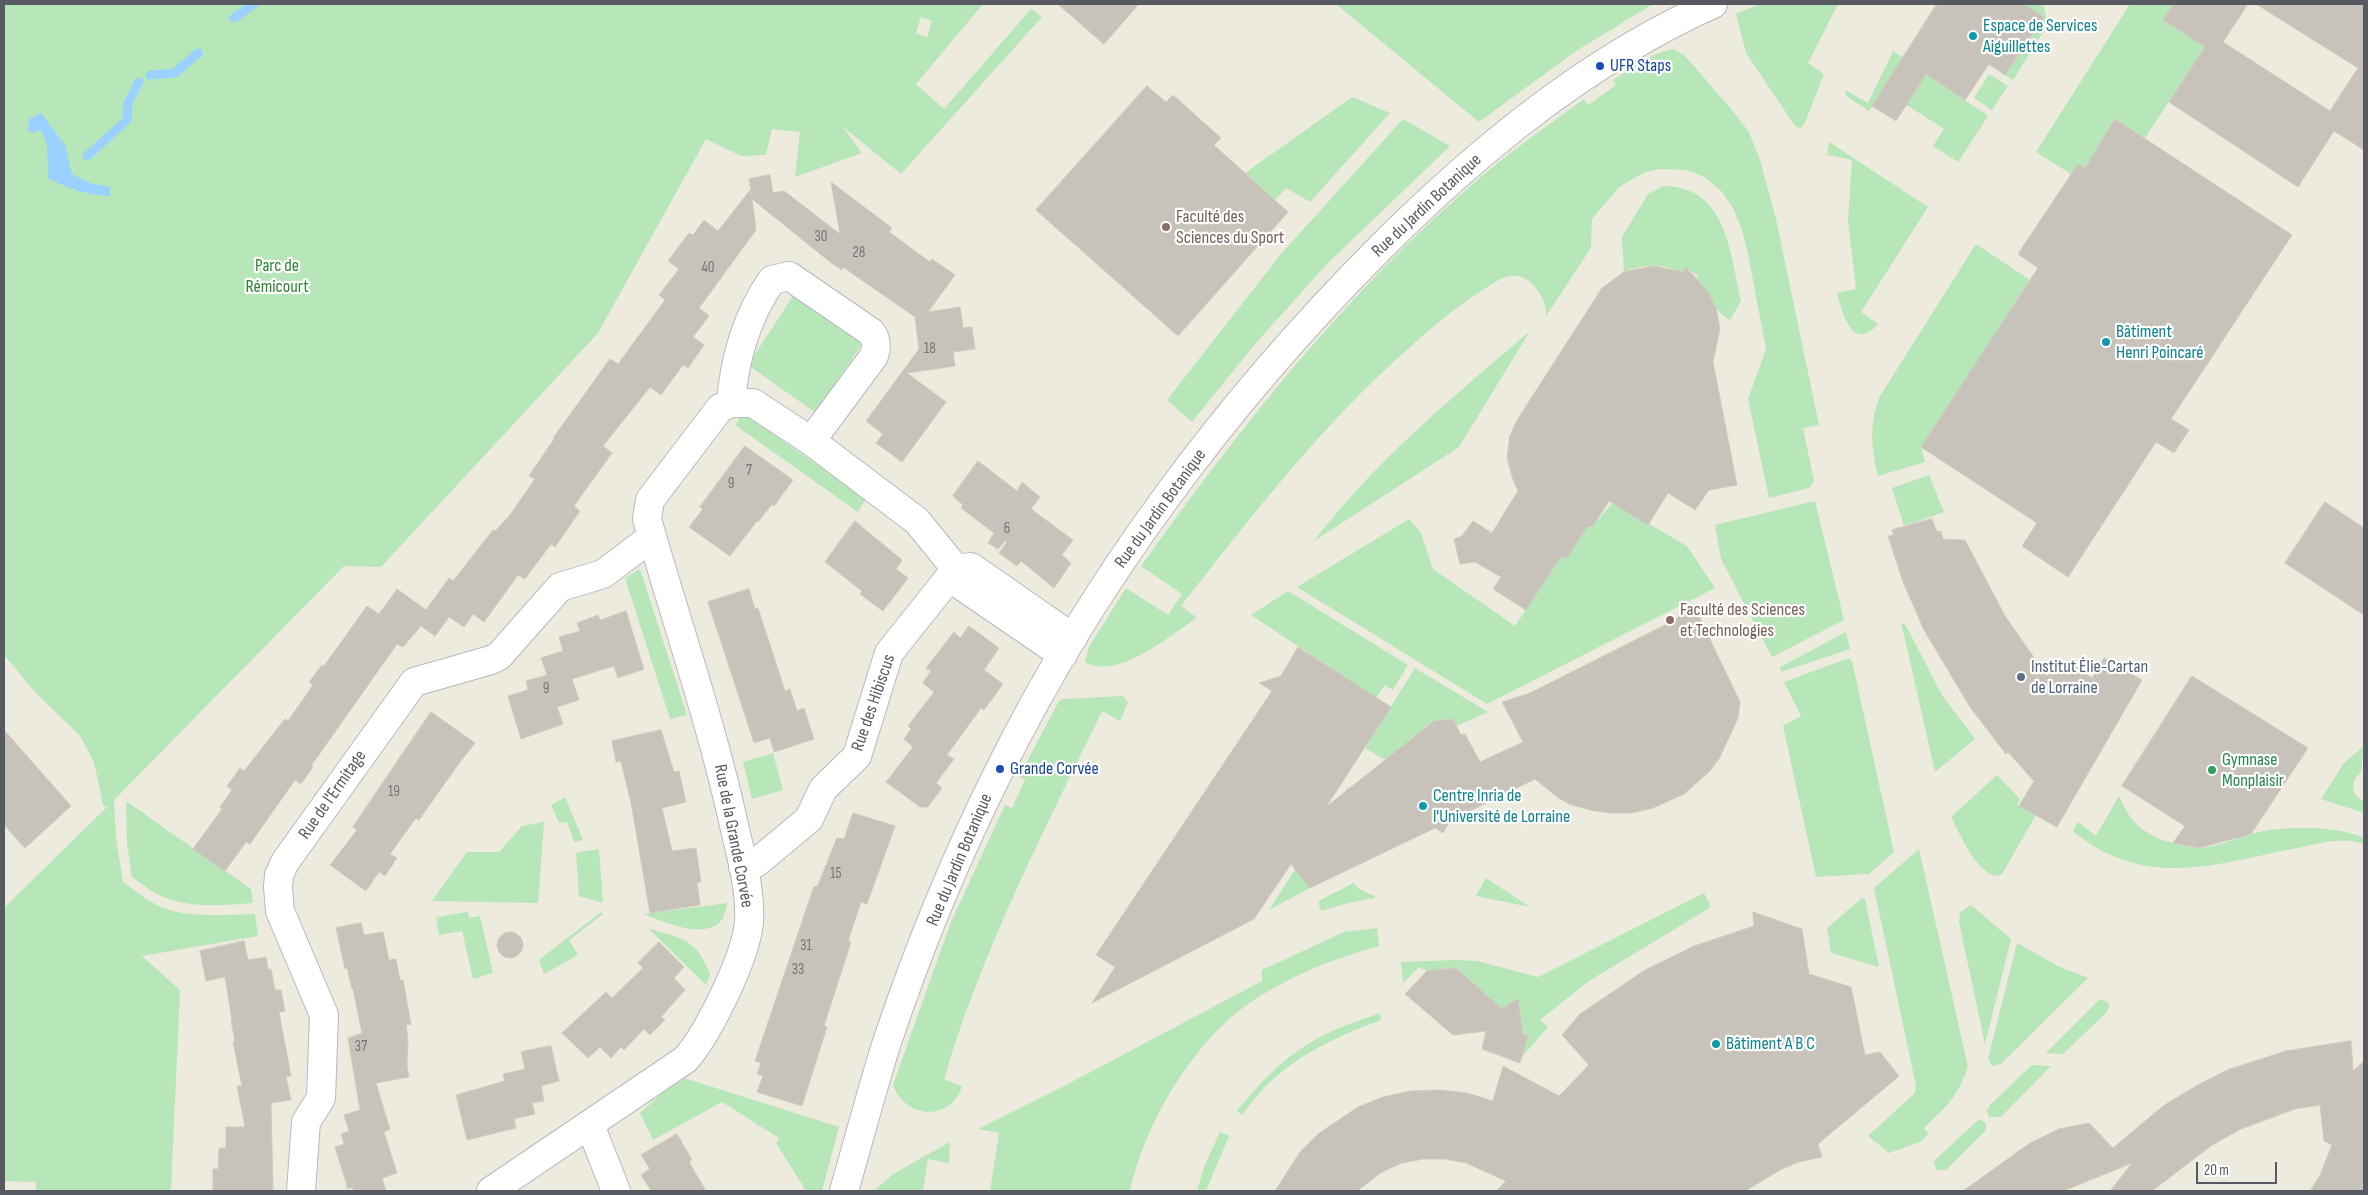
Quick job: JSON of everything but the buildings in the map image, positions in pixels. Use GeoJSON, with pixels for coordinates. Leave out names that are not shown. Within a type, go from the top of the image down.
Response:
{"type":"FeatureCollection","features":[{"type":"Feature","properties":{"kind":"street","name":"Rue du Jardin Botanique"},"geometry":{"type":"LineString","coordinates":[[844,1191],[887,1044],[938,907],[1000,769],[1068,646],[1155,514],[1248,393],[1304,327],[1404,224],[1442,188],[1500,139],[1572,85],[1648,36],[1713,4]]}},
{"type":"Feature","properties":{"kind":"street"},"geometry":{"type":"LineString","coordinates":[[811,441],[874,356],[876,338],[871,332],[789,276],[772,280],[764,292],[740,348],[731,403],[753,403],[811,441],[917,521],[956,569],[971,567],[1068,646]]}},
{"type":"Feature","properties":{"kind":"street","name":"Rue de la Grande Corvée"},"geometry":{"type":"LineString","coordinates":[[491,1191],[686,1059],[707,1029],[745,943],[748,901],[743,867],[722,773],[647,519],[650,500],[708,421],[720,408],[731,403]]}},
{"type":"Feature","properties":{"kind":"street","name":"Rue de l'Ermitage"},"geometry":{"type":"LineString","coordinates":[[301,1191],[306,1122],[321,1098],[324,1015],[280,911],[279,875],[285,862],[414,682],[499,656],[560,587],[603,574],[652,537]]}},
{"type":"Feature","properties":{"kind":"street","name":"Rue des Hibiscus"},"geometry":{"type":"LineString","coordinates":[[743,867],[756,863],[809,819],[823,789],[858,756],[889,653],[899,638],[956,569]]}},
{"type":"Feature","properties":{"kind":"street"},"geometry":{"type":"LineString","coordinates":[[590,1125],[616,1191]]}},
{"type":"Feature","properties":{"kind":"green space","name":"Parc de Rémicourt"},"geometry":{"type":"Polygon","coordinates":[[[4,4],[983,4],[916,84],[944,109],[1031,9],[1042,17],[901,174],[842,126],[862,153],[795,177],[800,132],[772,129],[766,155],[741,156],[706,139],[598,333],[381,567],[344,566],[114,800],[116,838],[123,882],[155,904],[177,912],[204,915],[255,914],[258,936],[142,956],[180,990],[171,1191],[36,1191],[36,1182],[4,1181],[4,908],[109,805],[105,807],[103,805],[94,762],[80,736],[36,693],[4,655],[4,4]],[[921,17],[916,33],[927,37],[932,21],[921,17]]]}},
{"type":"Feature","properties":{"kind":"green space"},"geometry":{"type":"Polygon","coordinates":[[[1336,4],[1653,4],[1576,51],[1479,122],[1336,4]]]}},
{"type":"Feature","properties":{"kind":"green space"},"geometry":{"type":"Polygon","coordinates":[[[1760,4],[1838,4],[1808,63],[1824,74],[1804,125],[1800,128],[1795,126],[1746,53],[1736,14],[1760,4]]]}},
{"type":"Feature","properties":{"kind":"green space"},"geometry":{"type":"Polygon","coordinates":[[[2024,4],[2043,5],[2048,24],[2013,80],[2005,75],[2044,17],[2024,4]]]}},
{"type":"Feature","properties":{"kind":"green space"},"geometry":{"type":"Polygon","coordinates":[[[2130,4],[2174,4],[2163,20],[2205,47],[2145,138],[2115,119],[2085,168],[2078,164],[2071,174],[2036,152],[2130,4]]]}},
{"type":"Feature","properties":{"kind":"green space"},"geometry":{"type":"Polygon","coordinates":[[[1673,49],[1685,56],[1732,110],[1749,132],[1760,160],[1776,219],[1819,425],[1803,428],[1814,481],[1809,488],[1769,498],[1748,399],[1766,349],[1748,254],[1742,230],[1733,208],[1722,192],[1706,178],[1687,170],[1661,169],[1645,172],[1619,187],[1592,219],[1591,248],[1546,316],[1544,302],[1538,290],[1524,278],[1509,276],[1494,282],[1441,320],[1377,377],[1317,439],[1234,538],[1181,606],[1196,617],[1194,620],[1156,646],[1126,662],[1111,666],[1098,666],[1085,662],[1089,647],[1126,588],[1168,615],[1182,594],[1141,566],[1258,410],[1342,312],[1387,265],[1433,219],[1519,146],[1584,99],[1588,105],[1616,85],[1613,80],[1634,66],[1649,57],[1673,49]]]}},
{"type":"Feature","properties":{"kind":"green space"},"geometry":{"type":"Polygon","coordinates":[[[1893,51],[1988,116],[1958,162],[1933,146],[1944,129],[1883,90],[1869,111],[1846,96],[1845,90],[1868,103],[1893,51]]]}},
{"type":"Feature","properties":{"kind":"green space"},"geometry":{"type":"Polygon","coordinates":[[[1989,74],[2008,86],[1992,110],[1974,98],[1989,74]]]}},
{"type":"Feature","properties":{"kind":"green space"},"geometry":{"type":"Polygon","coordinates":[[[1352,97],[1390,113],[1310,202],[1286,188],[1275,200],[1245,173],[1352,97]]]}},
{"type":"Feature","properties":{"kind":"green space"},"geometry":{"type":"Polygon","coordinates":[[[1403,119],[1450,146],[1327,264],[1255,344],[1192,422],[1167,400],[1281,254],[1403,119]]]}},
{"type":"Feature","properties":{"kind":"green space"},"geometry":{"type":"Polygon","coordinates":[[[1829,142],[1928,207],[1861,312],[1878,324],[1869,332],[1861,334],[1855,332],[1845,319],[1837,293],[1856,289],[1848,221],[1852,160],[1827,155],[1829,142]]]}},
{"type":"Feature","properties":{"kind":"green space"},"geometry":{"type":"Polygon","coordinates":[[[1663,186],[1684,189],[1701,197],[1713,210],[1722,226],[1733,263],[1741,301],[1730,320],[1718,311],[1705,290],[1695,280],[1698,276],[1685,268],[1682,273],[1660,266],[1638,267],[1624,272],[1622,237],[1648,194],[1663,186]]]}},
{"type":"Feature","properties":{"kind":"green space"},"geometry":{"type":"Polygon","coordinates":[[[1976,244],[2030,280],[1921,447],[1925,462],[1878,476],[1872,436],[1876,406],[1880,396],[1976,244]]]}},
{"type":"Feature","properties":{"kind":"green space"},"geometry":{"type":"Polygon","coordinates":[[[795,293],[864,341],[816,413],[748,365],[795,293]]]}},
{"type":"Feature","properties":{"kind":"green space"},"geometry":{"type":"Polygon","coordinates":[[[1530,331],[1459,447],[1314,541],[1363,484],[1416,430],[1530,331]]]}},
{"type":"Feature","properties":{"kind":"green space"},"geometry":{"type":"Polygon","coordinates":[[[743,413],[866,499],[858,512],[735,425],[743,413]]]}},
{"type":"Feature","properties":{"kind":"green space"},"geometry":{"type":"Polygon","coordinates":[[[1929,475],[1944,512],[1904,526],[1892,488],[1929,475]]]}},
{"type":"Feature","properties":{"kind":"green space"},"geometry":{"type":"Polygon","coordinates":[[[1815,501],[1844,620],[1772,657],[1721,559],[1715,525],[1815,501]]]}},
{"type":"Feature","properties":{"kind":"green space"},"geometry":{"type":"Polygon","coordinates":[[[1613,503],[1687,546],[1715,588],[1487,704],[1297,587],[1409,519],[1421,533],[1433,569],[1515,626],[1560,558],[1568,557],[1587,527],[1597,520],[1613,503]]]}},
{"type":"Feature","properties":{"kind":"green space"},"geometry":{"type":"Polygon","coordinates":[[[640,569],[687,715],[670,719],[625,578],[640,569]]]}},
{"type":"Feature","properties":{"kind":"green space"},"geometry":{"type":"Polygon","coordinates":[[[1288,591],[1408,665],[1393,690],[1385,685],[1376,698],[1251,615],[1288,591]]]}},
{"type":"Feature","properties":{"kind":"green space"},"geometry":{"type":"Polygon","coordinates":[[[1901,622],[1906,626],[1942,695],[1975,739],[1935,772],[1901,622]]]}},
{"type":"Feature","properties":{"kind":"green space"},"geometry":{"type":"Polygon","coordinates":[[[1846,632],[1850,649],[1781,672],[1780,667],[1846,632]]]}},
{"type":"Feature","properties":{"kind":"green space"},"geometry":{"type":"Polygon","coordinates":[[[1849,658],[1852,661],[1894,852],[1869,874],[1816,877],[1783,726],[1801,716],[1784,682],[1849,658]]]}},
{"type":"Feature","properties":{"kind":"green space"},"geometry":{"type":"Polygon","coordinates":[[[1415,668],[1488,712],[1456,726],[1453,720],[1447,719],[1431,723],[1415,739],[1412,737],[1394,765],[1365,748],[1415,668]]]}},
{"type":"Feature","properties":{"kind":"green space"},"geometry":{"type":"Polygon","coordinates":[[[1123,696],[1128,702],[1120,721],[1102,711],[995,938],[959,1031],[944,1079],[962,1086],[956,1098],[948,1106],[928,1112],[917,1110],[907,1105],[893,1085],[951,922],[1005,805],[1012,808],[1025,780],[1019,776],[1059,701],[1064,699],[1123,696]]]}},
{"type":"Feature","properties":{"kind":"green space"},"geometry":{"type":"Polygon","coordinates":[[[2363,747],[2361,773],[2354,781],[2353,787],[2357,797],[2364,801],[2364,813],[2321,799],[2344,763],[2363,747]]]}},
{"type":"Feature","properties":{"kind":"green space"},"geometry":{"type":"Polygon","coordinates":[[[773,753],[783,790],[752,799],[743,762],[773,753]]]}},
{"type":"Feature","properties":{"kind":"green space"},"geometry":{"type":"Polygon","coordinates":[[[1997,775],[2020,799],[2017,805],[2036,815],[2002,874],[1995,876],[1987,872],[1974,859],[1951,817],[1997,775]]]}},
{"type":"Feature","properties":{"kind":"green space"},"geometry":{"type":"Polygon","coordinates":[[[1348,787],[1365,798],[1308,886],[1310,888],[1269,910],[1348,787]]]}},
{"type":"Feature","properties":{"kind":"green space"},"geometry":{"type":"Polygon","coordinates":[[[2119,796],[2123,806],[2135,822],[2149,834],[2191,847],[2206,847],[2264,831],[2293,828],[2339,831],[2364,838],[2364,844],[2331,841],[2238,861],[2181,868],[2154,867],[2127,861],[2100,850],[2073,831],[2078,822],[2096,836],[2119,796]]]}},
{"type":"Feature","properties":{"kind":"green space"},"geometry":{"type":"Polygon","coordinates":[[[565,797],[583,840],[574,842],[567,822],[559,823],[551,805],[565,797]]]}},
{"type":"Feature","properties":{"kind":"green space"},"geometry":{"type":"Polygon","coordinates":[[[126,801],[251,889],[253,903],[207,905],[183,903],[157,894],[132,877],[127,844],[126,801]]]}},
{"type":"Feature","properties":{"kind":"green space"},"geometry":{"type":"Polygon","coordinates":[[[544,822],[538,903],[432,901],[467,852],[499,852],[522,826],[544,822]]]}},
{"type":"Feature","properties":{"kind":"green space"},"geometry":{"type":"Polygon","coordinates":[[[599,849],[603,903],[579,896],[576,853],[599,849]]]}},
{"type":"Feature","properties":{"kind":"green space"},"geometry":{"type":"Polygon","coordinates":[[[1919,849],[1968,1067],[1950,1101],[1924,1128],[1929,1134],[1920,1142],[1889,1153],[1868,1136],[1915,1093],[1916,1086],[1874,888],[1919,849]]]}},
{"type":"Feature","properties":{"kind":"green space"},"geometry":{"type":"Polygon","coordinates":[[[1486,878],[1530,907],[1476,896],[1486,878]]]}},
{"type":"Feature","properties":{"kind":"green space"},"geometry":{"type":"Polygon","coordinates":[[[1354,883],[1359,889],[1375,896],[1374,898],[1321,911],[1318,901],[1354,883]]]}},
{"type":"Feature","properties":{"kind":"green space"},"geometry":{"type":"Polygon","coordinates":[[[1704,893],[1711,907],[1589,981],[1540,1020],[1548,1027],[1522,1057],[1528,1036],[1523,1034],[1518,1000],[1502,1009],[1455,968],[1427,971],[1419,967],[1403,983],[1401,962],[1477,961],[1538,977],[1704,893]]]}},
{"type":"Feature","properties":{"kind":"green space"},"geometry":{"type":"Polygon","coordinates":[[[1862,898],[1865,899],[1879,967],[1831,953],[1827,928],[1862,898]]]}},
{"type":"Feature","properties":{"kind":"green space"},"geometry":{"type":"Polygon","coordinates":[[[728,903],[723,918],[716,925],[707,929],[685,928],[644,914],[728,903]]]}},
{"type":"Feature","properties":{"kind":"green space"},"geometry":{"type":"Polygon","coordinates":[[[1971,905],[2011,939],[1985,1044],[1959,922],[1960,912],[1971,905]]]}},
{"type":"Feature","properties":{"kind":"green space"},"geometry":{"type":"Polygon","coordinates":[[[468,912],[469,918],[480,916],[493,973],[473,979],[462,931],[439,935],[436,917],[468,912]]]}},
{"type":"Feature","properties":{"kind":"green space"},"geometry":{"type":"Polygon","coordinates":[[[601,912],[603,914],[569,940],[578,955],[544,974],[539,960],[601,912]]]}},
{"type":"Feature","properties":{"kind":"green space"},"geometry":{"type":"Polygon","coordinates":[[[648,928],[679,938],[693,947],[705,963],[710,975],[706,985],[648,928]]]}},
{"type":"Feature","properties":{"kind":"green space"},"geometry":{"type":"Polygon","coordinates":[[[1377,928],[1379,946],[1330,962],[1268,991],[1232,1017],[1211,1037],[1192,1060],[1160,1111],[1147,1138],[1130,1191],[990,1191],[999,1133],[978,1129],[1066,1085],[1262,981],[1262,970],[1344,932],[1377,928]]]}},
{"type":"Feature","properties":{"kind":"green space"},"geometry":{"type":"Polygon","coordinates":[[[2017,943],[2058,966],[2088,978],[2001,1064],[1992,1066],[1988,1059],[2017,943]]]}},
{"type":"Feature","properties":{"kind":"green space"},"geometry":{"type":"Polygon","coordinates":[[[2100,999],[2109,1003],[2108,1011],[2063,1054],[2046,1053],[2100,999]]]}},
{"type":"Feature","properties":{"kind":"green space"},"geometry":{"type":"Polygon","coordinates":[[[1380,1013],[1381,1020],[1340,1037],[1304,1056],[1271,1081],[1242,1115],[1237,1111],[1277,1067],[1300,1049],[1332,1031],[1380,1013]]]}},
{"type":"Feature","properties":{"kind":"green space"},"geometry":{"type":"Polygon","coordinates":[[[2032,1065],[2051,1066],[2001,1117],[1989,1117],[1987,1110],[1990,1105],[2032,1065]]]}},
{"type":"Feature","properties":{"kind":"green space"},"geometry":{"type":"Polygon","coordinates":[[[681,1077],[839,1127],[822,1191],[802,1191],[805,1189],[776,1143],[779,1138],[722,1102],[653,1140],[640,1113],[681,1077]]]}},
{"type":"Feature","properties":{"kind":"green space"},"geometry":{"type":"Polygon","coordinates":[[[1979,1119],[1986,1123],[1986,1130],[1946,1170],[1937,1170],[1934,1163],[1935,1160],[1979,1119]]]}},
{"type":"Feature","properties":{"kind":"green space"},"geometry":{"type":"Polygon","coordinates":[[[1220,1132],[1229,1136],[1206,1191],[1197,1191],[1204,1167],[1220,1132]]]}},
{"type":"Feature","properties":{"kind":"green space"},"geometry":{"type":"Polygon","coordinates":[[[950,1142],[949,1163],[928,1159],[923,1191],[874,1191],[893,1174],[950,1142]]]}},
{"type":"Feature","properties":{"kind":"water"},"geometry":{"type":"Polygon","coordinates":[[[41,113],[65,145],[72,174],[90,183],[110,187],[110,196],[78,191],[48,178],[47,145],[41,130],[32,133],[27,130],[30,118],[41,113]]]}},
{"type":"Feature","properties":{"kind":"waterway"},"geometry":{"type":"LineString","coordinates":[[234,18],[254,4]]}},
{"type":"Feature","properties":{"kind":"waterway"},"geometry":{"type":"LineString","coordinates":[[150,75],[175,73],[198,53]]}},
{"type":"Feature","properties":{"kind":"waterway"},"geometry":{"type":"LineString","coordinates":[[87,156],[127,120],[128,103],[139,82]]}},
{"type":"Feature","properties":{"kind":"place","name":"Espace de Services Aiguillettes"},"geometry":{"type":"Point","coordinates":[1973,36]}},
{"type":"Feature","properties":{"kind":"place","name":"UFR Staps"},"geometry":{"type":"Point","coordinates":[1600,66]}},
{"type":"Feature","properties":{"kind":"place","name":"Faculté des Sciences du Sport"},"geometry":{"type":"Point","coordinates":[1166,227]}},
{"type":"Feature","properties":{"kind":"place","name":"Bâtiment Henri Poincaré"},"geometry":{"type":"Point","coordinates":[2106,342]}},
{"type":"Feature","properties":{"kind":"place","name":"Faculté des Sciences et Technologies"},"geometry":{"type":"Point","coordinates":[1670,620]}},
{"type":"Feature","properties":{"kind":"place","name":"Institut Élie-Cartan de Lorraine"},"geometry":{"type":"Point","coordinates":[2021,677]}},
{"type":"Feature","properties":{"kind":"place","name":"Grande Corvée"},"geometry":{"type":"Point","coordinates":[1000,769]}},
{"type":"Feature","properties":{"kind":"place","name":"Gymnase Monplaisir"},"geometry":{"type":"Point","coordinates":[2212,770]}},
{"type":"Feature","properties":{"kind":"place","name":"Centre Inria de l'Université de Lorraine"},"geometry":{"type":"Point","coordinates":[1423,806]}},
{"type":"Feature","properties":{"kind":"place","name":"Bâtiment A B C"},"geometry":{"type":"Point","coordinates":[1716,1044]}}]}
